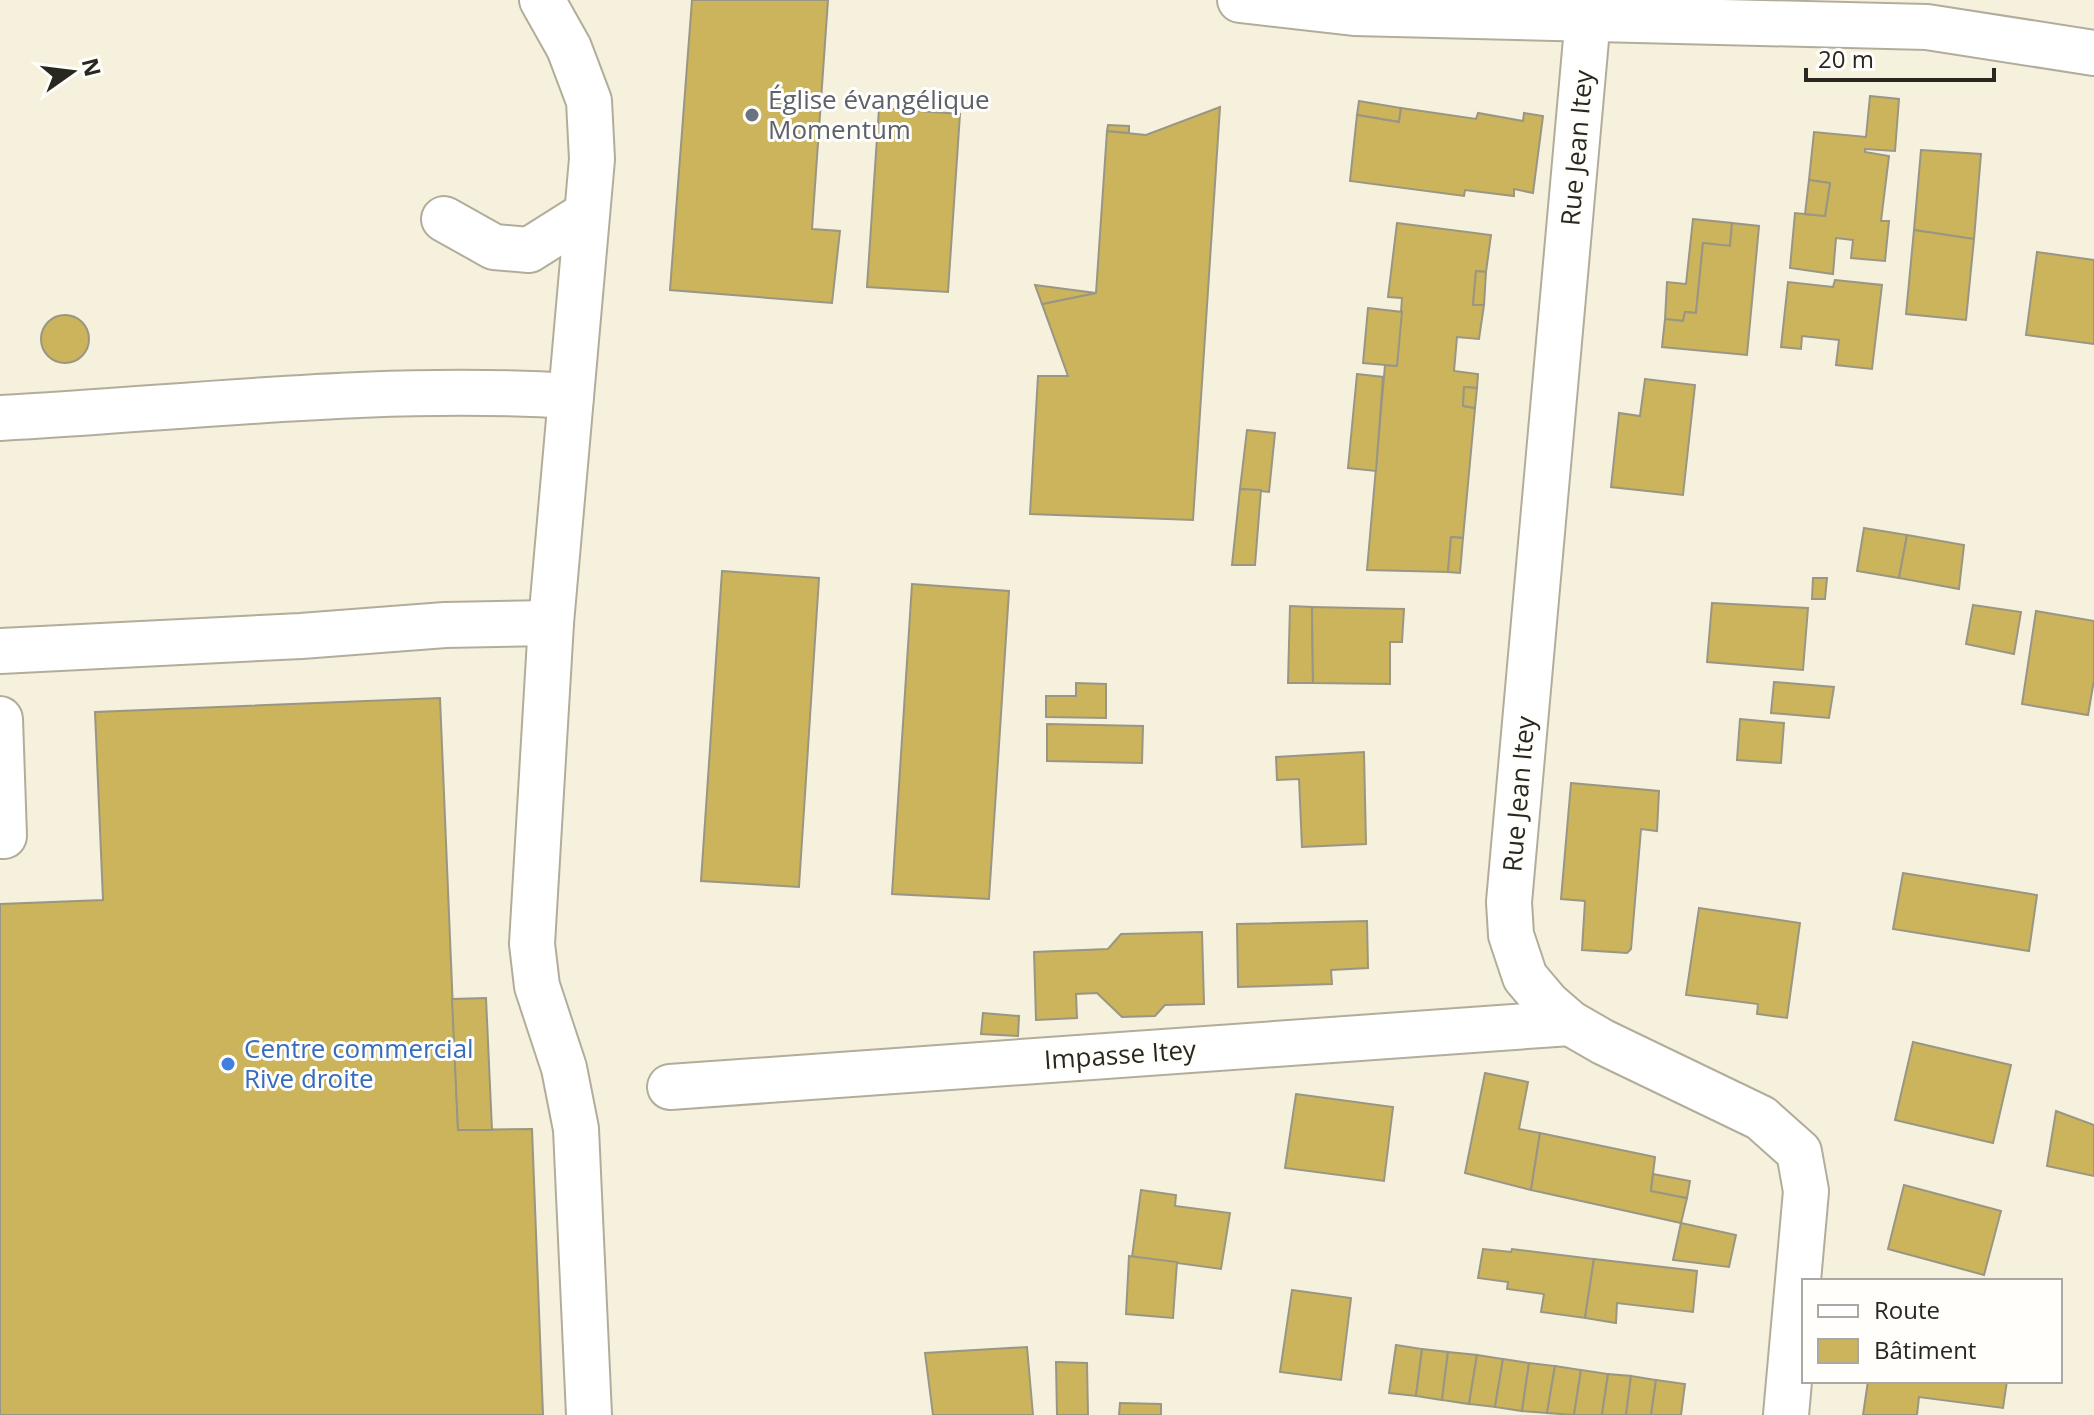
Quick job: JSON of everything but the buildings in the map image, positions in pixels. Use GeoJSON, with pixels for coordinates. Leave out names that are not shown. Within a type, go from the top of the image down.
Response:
{"type":"FeatureCollection","features":[{"type":"Feature","properties":{"kind":"street"},"geometry":{"type":"LineString","coordinates":[[542,0],[569,48],[589,101],[592,159],[551,623],[532,944],[537,986],[564,1068],[576,1129],[589,1415]]}},
{"type":"Feature","properties":{"kind":"street"},"geometry":{"type":"LineString","coordinates":[[1240,0],[1354,13],[1588,17],[1928,13],[2094,53]]}},
{"type":"Feature","properties":{"kind":"street","name":"Rue Jean Itey"},"geometry":{"type":"LineString","coordinates":[[1588,17],[1509,902],[1511,935],[1525,977],[1547,1003],[1570,1023],[1761,1118],[1799,1152],[1806,1191],[1786,1415]]}},
{"type":"Feature","properties":{"kind":"street"},"geometry":{"type":"LineString","coordinates":[[444,219],[494,247],[529,250],[586,214]]}},
{"type":"Feature","properties":{"kind":"street"},"geometry":{"type":"LineString","coordinates":[[0,418],[283,398],[433,392],[571,396]]}},
{"type":"Feature","properties":{"kind":"street"},"geometry":{"type":"LineString","coordinates":[[0,651],[301,636],[445,625],[551,623]]}},
{"type":"Feature","properties":{"kind":"street"},"geometry":{"type":"LineString","coordinates":[[0,719],[4,836],[0,836]]}},
{"type":"Feature","properties":{"kind":"street","name":"Impasse Itey"},"geometry":{"type":"LineString","coordinates":[[670,1087],[1570,1023]]}},
{"type":"Feature","properties":{"kind":"place","name":"Église évangélique Momentum"},"geometry":{"type":"Point","coordinates":[752,115]}},
{"type":"Feature","properties":{"kind":"place","name":"Centre commercial Rive droite"},"geometry":{"type":"Point","coordinates":[228,1064]}}]}
